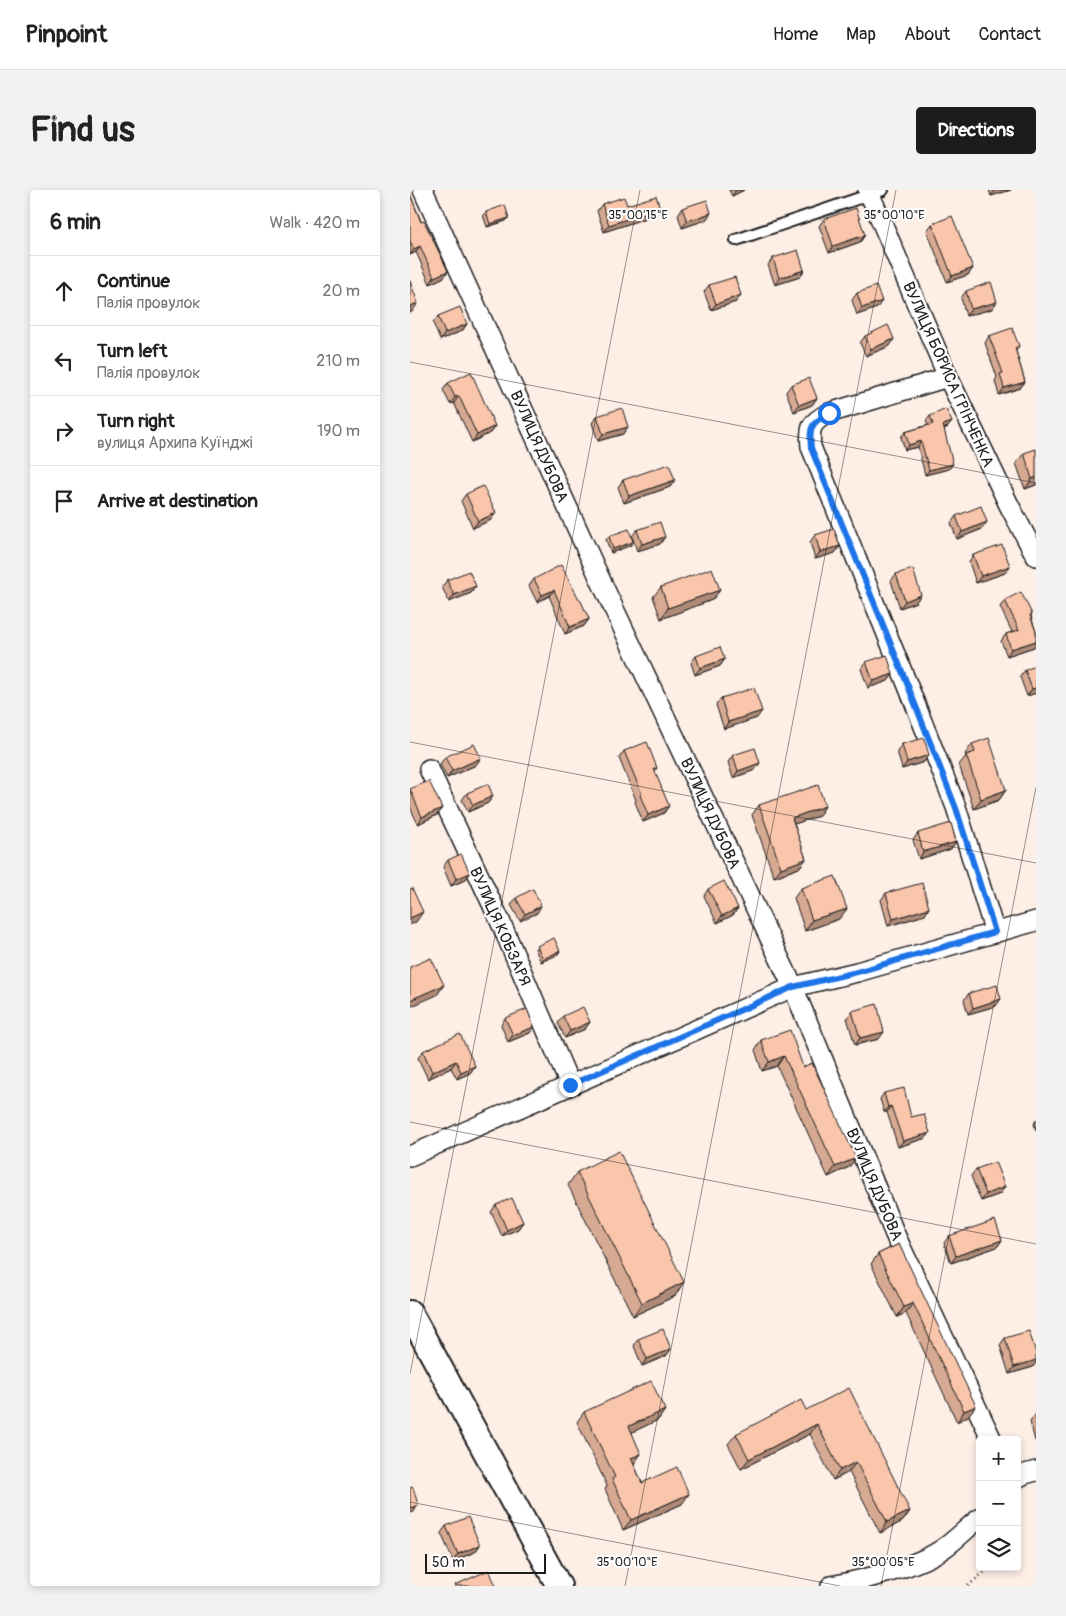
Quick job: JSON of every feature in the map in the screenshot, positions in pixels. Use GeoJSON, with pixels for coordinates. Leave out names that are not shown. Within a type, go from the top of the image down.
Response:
{"type":"FeatureCollection","features":[{"type":"Feature","properties":{"kind":"street","name":"ВУЛИЦЯ БОРИСА ГРІНЧЕНКА"},"geometry":{"type":"LineString","coordinates":[[874,191],[948,377],[1036,556]]}},
{"type":"Feature","properties":{"kind":"street","name":"ВУЛИЦЯ ДУБОВА"},"geometry":{"type":"LineString","coordinates":[[430,192],[606,592],[793,987],[897,1238],[990,1436]]}},
{"type":"Feature","properties":{"kind":"street"},"geometry":{"type":"LineString","coordinates":[[948,377],[829,413],[811,427],[811,448],[956,808],[995,932]]}},
{"type":"Feature","properties":{"kind":"street","name":"ВУЛИЦЯ КОБЗАРЯ"},"geometry":{"type":"LineString","coordinates":[[429,769],[501,923],[570,1085]]}},
{"type":"Feature","properties":{"kind":"street"},"geometry":{"type":"LineString","coordinates":[[410,1156],[793,987],[857,972],[1036,921]]}},
{"type":"Feature","properties":{"kind":"street"},"geometry":{"type":"LineString","coordinates":[[410,1313],[558,1586]]}},
{"type":"Feature","properties":{"kind":"street"},"geometry":{"type":"LineString","coordinates":[[1021,1477],[1036,1471]]}},
{"type":"Feature","properties":{"kind":"street"},"geometry":{"type":"LineString","coordinates":[[831,1586],[869,1578],[923,1560],[944,1548],[976,1521]]}},
{"type":"Feature","properties":{"kind":"lane"},"geometry":{"type":"LineString","coordinates":[[736,240],[874,191]]}},
{"type":"Feature","properties":{"kind":"path"},"geometry":{"type":"LineString","coordinates":[[968,1586],[985,1571]]}},
{"type":"Feature","properties":{"kind":"building"},"geometry":{"type":"Polygon","coordinates":[[[410,194],[421,222],[424,221],[448,271],[434,277],[420,246],[414,249],[410,241],[410,194]]]}},
{"type":"Feature","properties":{"kind":"building"},"geometry":{"type":"Polygon","coordinates":[[[656,196],[660,208],[609,225],[602,204],[624,197],[627,205],[656,196]]]}},
{"type":"Feature","properties":{"kind":"building"},"geometry":{"type":"Polygon","coordinates":[[[707,200],[711,213],[687,221],[682,208],[707,200]]]}},
{"type":"Feature","properties":{"kind":"building"},"geometry":{"type":"Polygon","coordinates":[[[505,205],[509,218],[490,224],[486,212],[505,205]]]}},
{"type":"Feature","properties":{"kind":"building"},"geometry":{"type":"Polygon","coordinates":[[[856,208],[865,235],[833,246],[824,219],[856,208]]]}},
{"type":"Feature","properties":{"kind":"building"},"geometry":{"type":"Polygon","coordinates":[[[952,216],[973,268],[952,276],[932,224],[952,216]]]}},
{"type":"Feature","properties":{"kind":"building"},"geometry":{"type":"Polygon","coordinates":[[[798,250],[804,270],[779,278],[773,258],[798,250]]]}},
{"type":"Feature","properties":{"kind":"building"},"geometry":{"type":"Polygon","coordinates":[[[735,277],[741,295],[716,304],[709,285],[735,277]]]}},
{"type":"Feature","properties":{"kind":"building"},"geometry":{"type":"Polygon","coordinates":[[[410,281],[418,303],[410,306],[410,281]]]}},
{"type":"Feature","properties":{"kind":"building"},"geometry":{"type":"Polygon","coordinates":[[[991,282],[997,302],[971,309],[966,291],[991,282]]]}},
{"type":"Feature","properties":{"kind":"building"},"geometry":{"type":"Polygon","coordinates":[[[876,286],[882,301],[862,308],[857,293],[876,286]]]}},
{"type":"Feature","properties":{"kind":"building"},"geometry":{"type":"Polygon","coordinates":[[[460,307],[467,324],[445,333],[438,316],[460,307]]]}},
{"type":"Feature","properties":{"kind":"building"},"geometry":{"type":"Polygon","coordinates":[[[888,325],[894,339],[871,349],[865,336],[888,325]]]}},
{"type":"Feature","properties":{"kind":"building"},"geometry":{"type":"Polygon","coordinates":[[[1012,328],[1019,346],[1015,348],[1025,382],[1004,388],[1000,374],[1003,373],[989,336],[1012,328]]]}},
{"type":"Feature","properties":{"kind":"building"},"geometry":{"type":"Polygon","coordinates":[[[471,372],[495,426],[477,435],[459,396],[455,397],[448,383],[471,372]]]}},
{"type":"Feature","properties":{"kind":"building"},"geometry":{"type":"Polygon","coordinates":[[[809,378],[817,398],[799,405],[791,385],[809,378]]]}},
{"type":"Feature","properties":{"kind":"building"},"geometry":{"type":"Polygon","coordinates":[[[622,408],[628,427],[603,434],[597,416],[622,408]]]}},
{"type":"Feature","properties":{"kind":"building"},"geometry":{"type":"Polygon","coordinates":[[[946,409],[952,422],[943,425],[953,464],[929,470],[921,441],[909,445],[905,432],[933,424],[930,416],[946,409]]]}},
{"type":"Feature","properties":{"kind":"building"},"geometry":{"type":"Polygon","coordinates":[[[1036,449],[1036,477],[1032,479],[1024,453],[1036,449]]]}},
{"type":"Feature","properties":{"kind":"building"},"geometry":{"type":"Polygon","coordinates":[[[669,464],[675,480],[629,496],[623,480],[669,464]]]}},
{"type":"Feature","properties":{"kind":"building"},"geometry":{"type":"Polygon","coordinates":[[[483,486],[496,513],[478,521],[466,494],[483,486]]]}},
{"type":"Feature","properties":{"kind":"building"},"geometry":{"type":"Polygon","coordinates":[[[981,506],[987,522],[962,532],[956,516],[981,506]]]}},
{"type":"Feature","properties":{"kind":"building"},"geometry":{"type":"Polygon","coordinates":[[[660,522],[665,537],[642,544],[637,530],[660,522]]]}},
{"type":"Feature","properties":{"kind":"building"},"geometry":{"type":"Polygon","coordinates":[[[629,529],[633,542],[613,549],[609,536],[629,529]]]}},
{"type":"Feature","properties":{"kind":"building"},"geometry":{"type":"Polygon","coordinates":[[[834,529],[840,546],[820,552],[815,535],[834,529]]]}},
{"type":"Feature","properties":{"kind":"building"},"geometry":{"type":"Polygon","coordinates":[[[1002,545],[1010,566],[981,576],[973,555],[1002,545]]]}},
{"type":"Feature","properties":{"kind":"building"},"geometry":{"type":"Polygon","coordinates":[[[561,565],[589,619],[570,627],[554,590],[542,595],[534,579],[561,565]]]}},
{"type":"Feature","properties":{"kind":"building"},"geometry":{"type":"Polygon","coordinates":[[[712,568],[720,590],[668,608],[661,587],[712,568]]]}},
{"type":"Feature","properties":{"kind":"building"},"geometry":{"type":"Polygon","coordinates":[[[913,569],[921,595],[905,601],[896,574],[913,569]]]}},
{"type":"Feature","properties":{"kind":"building"},"geometry":{"type":"Polygon","coordinates":[[[469,571],[476,586],[454,595],[447,580],[469,571]]]}},
{"type":"Feature","properties":{"kind":"building"},"geometry":{"type":"Polygon","coordinates":[[[1021,592],[1032,614],[1030,615],[1036,632],[1036,641],[1011,649],[1006,634],[1019,630],[1005,600],[1021,592]]]}},
{"type":"Feature","properties":{"kind":"building"},"geometry":{"type":"Polygon","coordinates":[[[720,647],[725,659],[700,668],[696,656],[720,647]]]}},
{"type":"Feature","properties":{"kind":"building"},"geometry":{"type":"Polygon","coordinates":[[[887,655],[893,674],[873,681],[866,662],[887,655]]]}},
{"type":"Feature","properties":{"kind":"building"},"geometry":{"type":"Polygon","coordinates":[[[1036,666],[1036,688],[1032,689],[1025,670],[1036,666]]]}},
{"type":"Feature","properties":{"kind":"building"},"geometry":{"type":"Polygon","coordinates":[[[754,688],[762,711],[728,722],[721,698],[754,688]]]}},
{"type":"Feature","properties":{"kind":"building"},"geometry":{"type":"Polygon","coordinates":[[[924,738],[929,755],[907,762],[902,744],[924,738]]]}},
{"type":"Feature","properties":{"kind":"building"},"geometry":{"type":"Polygon","coordinates":[[[989,738],[1006,790],[981,799],[966,755],[975,752],[972,744],[989,738]]]}},
{"type":"Feature","properties":{"kind":"building"},"geometry":{"type":"Polygon","coordinates":[[[647,742],[657,768],[654,769],[669,806],[648,815],[640,795],[642,794],[624,751],[647,742]]]}},
{"type":"Feature","properties":{"kind":"building"},"geometry":{"type":"Polygon","coordinates":[[[474,744],[481,758],[452,771],[445,757],[474,744]]]}},
{"type":"Feature","properties":{"kind":"building"},"geometry":{"type":"Polygon","coordinates":[[[755,748],[760,763],[738,771],[733,755],[755,748]]]}},
{"type":"Feature","properties":{"kind":"building"},"geometry":{"type":"Polygon","coordinates":[[[429,781],[442,808],[422,817],[410,789],[429,781]]]}},
{"type":"Feature","properties":{"kind":"building"},"geometry":{"type":"Polygon","coordinates":[[[488,784],[493,796],[473,805],[467,793],[488,784]]]}},
{"type":"Feature","properties":{"kind":"building"},"geometry":{"type":"Polygon","coordinates":[[[818,785],[825,806],[792,818],[806,859],[781,868],[759,805],[818,785]]]}},
{"type":"Feature","properties":{"kind":"building"},"geometry":{"type":"Polygon","coordinates":[[[951,823],[956,842],[923,852],[918,833],[951,823]]]}},
{"type":"Feature","properties":{"kind":"building"},"geometry":{"type":"Polygon","coordinates":[[[461,854],[470,873],[456,879],[448,860],[461,854]]]}},
{"type":"Feature","properties":{"kind":"building"},"geometry":{"type":"Polygon","coordinates":[[[835,876],[847,909],[812,920],[801,888],[835,876]]]}},
{"type":"Feature","properties":{"kind":"building"},"geometry":{"type":"Polygon","coordinates":[[[724,881],[738,908],[722,916],[708,889],[724,881]]]}},
{"type":"Feature","properties":{"kind":"building"},"geometry":{"type":"Polygon","coordinates":[[[922,883],[929,908],[893,919],[886,893],[922,883]]]}},
{"type":"Feature","properties":{"kind":"building"},"geometry":{"type":"Polygon","coordinates":[[[412,888],[423,912],[410,918],[410,889],[412,888]]]}},
{"type":"Feature","properties":{"kind":"building"},"geometry":{"type":"Polygon","coordinates":[[[533,889],[541,906],[525,914],[516,898],[533,889]]]}},
{"type":"Feature","properties":{"kind":"building"},"geometry":{"type":"Polygon","coordinates":[[[554,938],[560,951],[543,959],[537,946],[554,938]]]}},
{"type":"Feature","properties":{"kind":"building"},"geometry":{"type":"Polygon","coordinates":[[[431,958],[444,985],[410,1000],[410,967],[431,958]]]}},
{"type":"Feature","properties":{"kind":"building"},"geometry":{"type":"Polygon","coordinates":[[[997,985],[1001,999],[973,1008],[969,993],[997,985]]]}},
{"type":"Feature","properties":{"kind":"building"},"geometry":{"type":"Polygon","coordinates":[[[877,1004],[884,1032],[860,1038],[852,1011],[877,1004]]]}},
{"type":"Feature","properties":{"kind":"building"},"geometry":{"type":"Polygon","coordinates":[[[583,1007],[590,1022],[570,1031],[563,1016],[583,1007]]]}},
{"type":"Feature","properties":{"kind":"building"},"geometry":{"type":"Polygon","coordinates":[[[527,1009],[534,1027],[513,1035],[505,1018],[527,1009]]]}},
{"type":"Feature","properties":{"kind":"building"},"geometry":{"type":"Polygon","coordinates":[[[790,1030],[803,1067],[812,1063],[856,1158],[835,1167],[784,1056],[769,1062],[761,1040],[790,1030]]]}},
{"type":"Feature","properties":{"kind":"building"},"geometry":{"type":"Polygon","coordinates":[[[460,1034],[475,1066],[461,1072],[456,1061],[432,1072],[423,1051],[460,1034]]]}},
{"type":"Feature","properties":{"kind":"building"},"geometry":{"type":"Polygon","coordinates":[[[904,1088],[911,1117],[924,1114],[930,1133],[903,1141],[891,1106],[888,1107],[884,1093],[904,1088]]]}},
{"type":"Feature","properties":{"kind":"building"},"geometry":{"type":"Polygon","coordinates":[[[619,1151],[684,1282],[642,1303],[577,1172],[619,1151]]]}},
{"type":"Feature","properties":{"kind":"building"},"geometry":{"type":"Polygon","coordinates":[[[995,1162],[1005,1187],[986,1194],[976,1169],[995,1162]]]}},
{"type":"Feature","properties":{"kind":"building"},"geometry":{"type":"Polygon","coordinates":[[[512,1198],[523,1222],[507,1230],[496,1205],[512,1198]]]}},
{"type":"Feature","properties":{"kind":"building"},"geometry":{"type":"Polygon","coordinates":[[[995,1220],[1002,1240],[956,1256],[949,1236],[995,1220]]]}},
{"type":"Feature","properties":{"kind":"building"},"geometry":{"type":"Polygon","coordinates":[[[899,1244],[976,1406],[964,1411],[913,1303],[904,1307],[878,1254],[899,1244]]]}},
{"type":"Feature","properties":{"kind":"building"},"geometry":{"type":"Polygon","coordinates":[[[663,1329],[671,1349],[647,1359],[638,1339],[663,1329]]]}},
{"type":"Feature","properties":{"kind":"building"},"geometry":{"type":"Polygon","coordinates":[[[1029,1331],[1036,1353],[1036,1360],[1014,1367],[1005,1338],[1029,1331]]]}},
{"type":"Feature","properties":{"kind":"building"},"geometry":{"type":"Polygon","coordinates":[[[651,1381],[665,1410],[629,1426],[641,1454],[631,1458],[642,1483],[677,1467],[689,1494],[631,1520],[612,1479],[615,1477],[584,1412],[651,1381]]]}},
{"type":"Feature","properties":{"kind":"building"},"geometry":{"type":"Polygon","coordinates":[[[849,1388],[910,1511],[887,1522],[856,1462],[840,1470],[817,1424],[749,1459],[736,1434],[801,1400],[806,1410],[849,1388]]]}},
{"type":"Feature","properties":{"kind":"building"},"geometry":{"type":"Polygon","coordinates":[[[413,1487],[418,1505],[410,1508],[410,1488],[413,1487]]]}},
{"type":"Feature","properties":{"kind":"building"},"geometry":{"type":"Polygon","coordinates":[[[468,1517],[480,1545],[458,1554],[446,1526],[468,1517]]]}},
{"type":"Feature","properties":{"kind":"building"},"geometry":{"type":"Polygon","coordinates":[[[489,1570],[496,1586],[455,1586],[455,1585],[489,1570]]]}},
{"type":"Feature","properties":{"kind":"route"},"geometry":{"type":"LineString","coordinates":[[570,1085],[793,987],[857,972],[995,932],[986,909],[956,808],[811,448],[811,427],[817,420],[829,413]]}}]}
